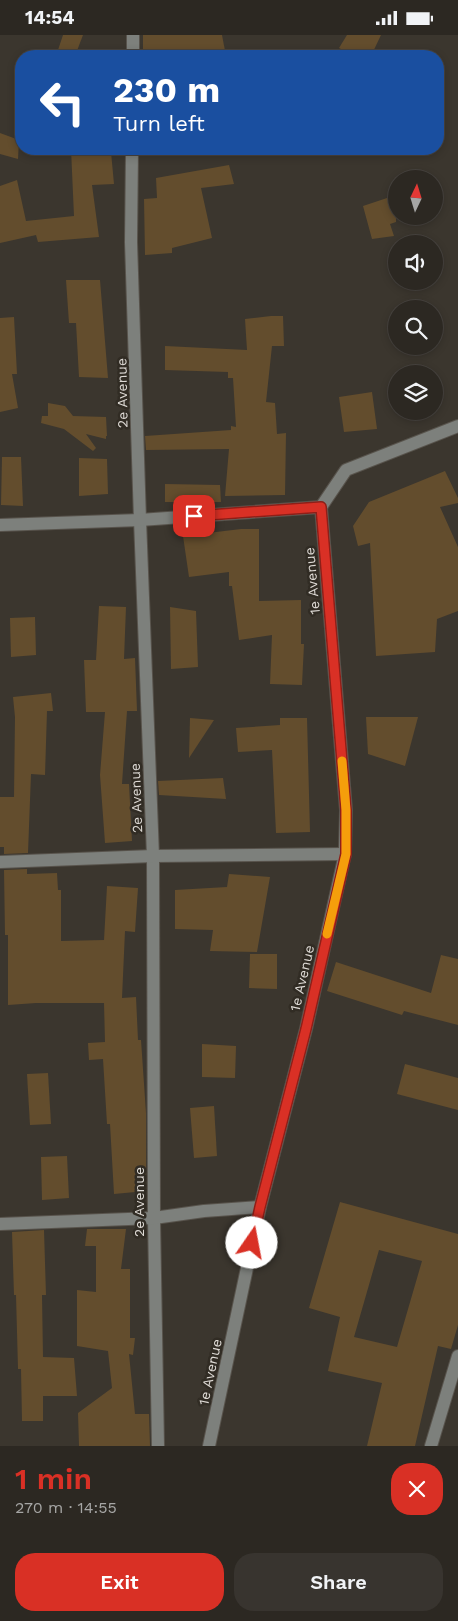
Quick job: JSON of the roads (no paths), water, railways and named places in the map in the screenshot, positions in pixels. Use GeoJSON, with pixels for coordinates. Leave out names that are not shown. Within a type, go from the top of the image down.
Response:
{"type":"FeatureCollection","features":[{"type":"Feature","properties":{"kind":"street"},"geometry":{"type":"LineString","coordinates":[[133,35],[133,50]]}},
{"type":"Feature","properties":{"kind":"street","name":"2e Avenue"},"geometry":{"type":"LineString","coordinates":[[132,155],[131,242],[153,856],[154,1218],[158,1446]]}},
{"type":"Feature","properties":{"kind":"street"},"geometry":{"type":"LineString","coordinates":[[0,525],[140,520],[321,507],[346,470],[458,426]]}},
{"type":"Feature","properties":{"kind":"street","name":"1e Avenue"},"geometry":{"type":"LineString","coordinates":[[209,1446],[260,1207],[306,1029],[346,854],[346,810],[321,507]]}},
{"type":"Feature","properties":{"kind":"street"},"geometry":{"type":"LineString","coordinates":[[0,862],[153,856],[346,854]]}},
{"type":"Feature","properties":{"kind":"street"},"geometry":{"type":"LineString","coordinates":[[0,1223],[154,1218],[204,1211],[260,1207]]}},
{"type":"Feature","properties":{"kind":"street"},"geometry":{"type":"LineString","coordinates":[[430,1446],[458,1356]]}}]}
